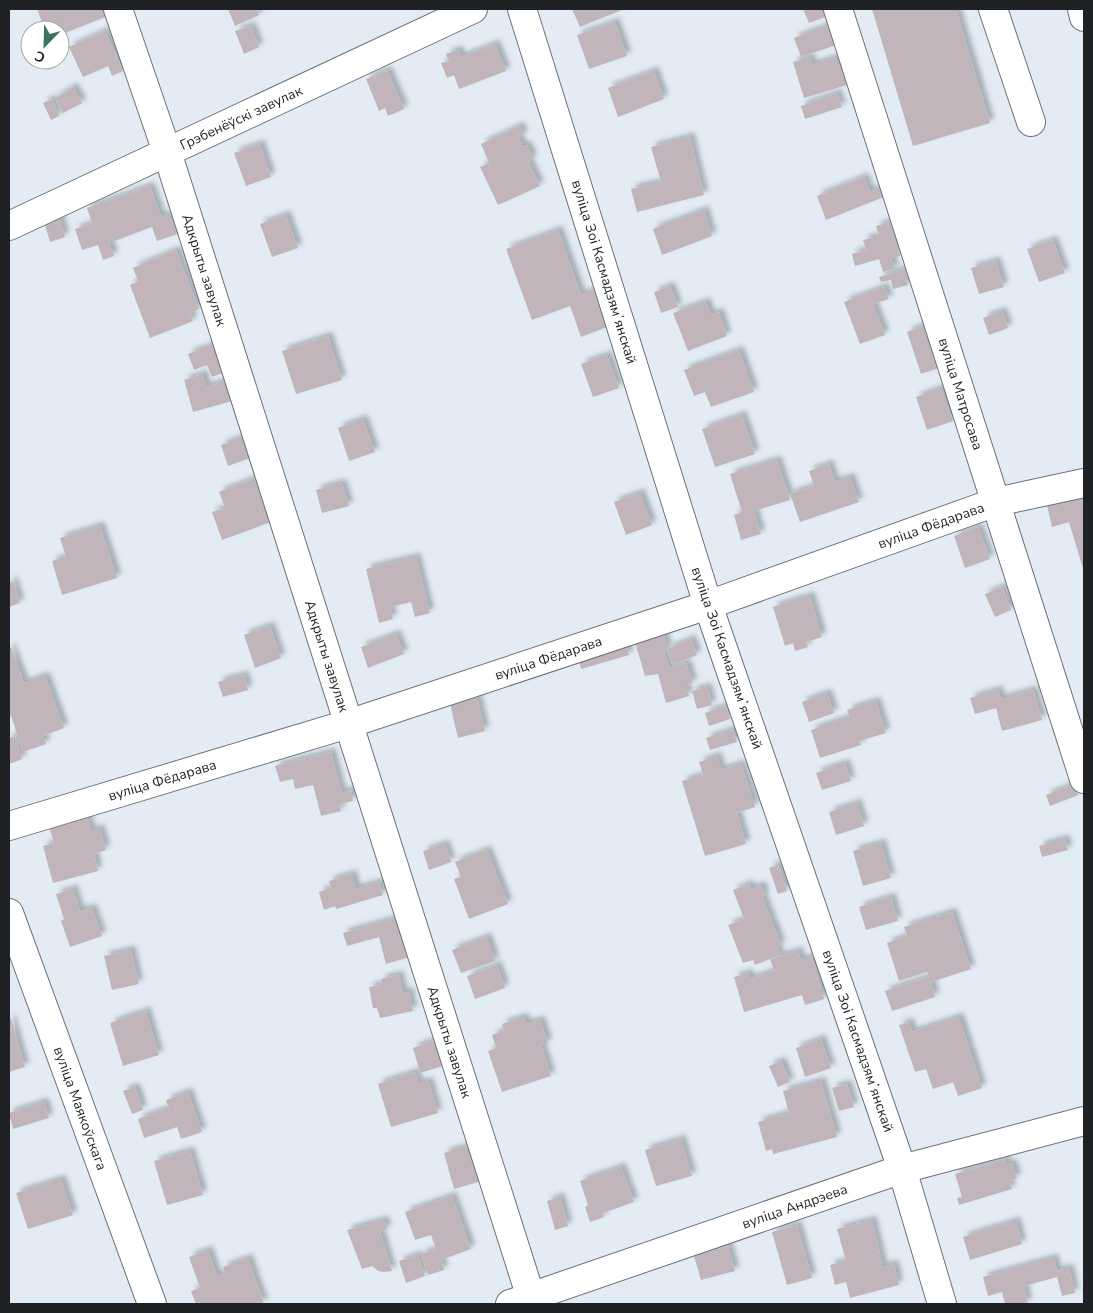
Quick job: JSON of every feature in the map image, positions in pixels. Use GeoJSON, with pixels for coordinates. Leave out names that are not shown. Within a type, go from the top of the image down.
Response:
{"type":"FeatureCollection","features":[{"type":"Feature","properties":{"kind":"street","name":"Адкрыты завулак"},"geometry":{"type":"LineString","coordinates":[[118,9],[167,152],[348,724],[525,1302]]}},
{"type":"Feature","properties":{"kind":"street","name":"Грэбенёўскі завулак"},"geometry":{"type":"LineString","coordinates":[[9,226],[473,9]]}},
{"type":"Feature","properties":{"kind":"street","name":"вуліца Зоі Касмадзямʼянскай"},"geometry":{"type":"LineString","coordinates":[[522,9],[708,605],[902,1170],[942,1304]]}},
{"type":"Feature","properties":{"kind":"street","name":"вуліца Матросава"},"geometry":{"type":"LineString","coordinates":[[838,9],[1084,778]]}},
{"type":"Feature","properties":{"kind":"street"},"geometry":{"type":"LineString","coordinates":[[993,9],[1031,122]]}},
{"type":"Feature","properties":{"kind":"street"},"geometry":{"type":"LineString","coordinates":[[1082,9],[1084,17]]}},
{"type":"Feature","properties":{"kind":"street","name":"вуліца Фёдарава"},"geometry":{"type":"LineString","coordinates":[[9,826],[348,724],[708,605],[996,502],[1084,483]]}},
{"type":"Feature","properties":{"kind":"street","name":"вуліца Маякоўскага"},"geometry":{"type":"LineString","coordinates":[[9,912],[152,1304]]}},
{"type":"Feature","properties":{"kind":"street","name":"вуліца Андрэева"},"geometry":{"type":"LineString","coordinates":[[525,1302],[902,1170],[1084,1121]]}},
{"type":"Feature","properties":{"kind":"building"},"geometry":{"type":"Polygon","coordinates":[[[37,9],[105,9],[108,16],[70,31],[70,20],[41,20],[37,9]]]}},
{"type":"Feature","properties":{"kind":"building"},"geometry":{"type":"Polygon","coordinates":[[[228,9],[256,9],[259,15],[235,26],[228,9]]]}},
{"type":"Feature","properties":{"kind":"building"},"geometry":{"type":"Polygon","coordinates":[[[572,9],[624,9],[580,27],[572,9]]]}},
{"type":"Feature","properties":{"kind":"building"},"geometry":{"type":"Polygon","coordinates":[[[803,9],[829,9],[831,15],[809,23],[803,9]]]}},
{"type":"Feature","properties":{"kind":"building"},"geometry":{"type":"Polygon","coordinates":[[[872,9],[956,9],[990,123],[913,146],[872,9]]]}},
{"type":"Feature","properties":{"kind":"building"},"geometry":{"type":"Polygon","coordinates":[[[615,22],[627,56],[589,69],[577,35],[615,22]]]}},
{"type":"Feature","properties":{"kind":"building"},"geometry":{"type":"Polygon","coordinates":[[[833,24],[839,44],[801,57],[794,38],[833,24]]]}},
{"type":"Feature","properties":{"kind":"building"},"geometry":{"type":"Polygon","coordinates":[[[251,26],[259,47],[244,54],[235,31],[251,26]]]}},
{"type":"Feature","properties":{"kind":"building"},"geometry":{"type":"Polygon","coordinates":[[[105,31],[123,71],[112,76],[108,66],[83,77],[70,47],[105,31]]]}},
{"type":"Feature","properties":{"kind":"building"},"geometry":{"type":"Polygon","coordinates":[[[495,44],[506,71],[459,89],[454,75],[447,78],[441,63],[449,61],[446,54],[458,50],[461,57],[495,44]]]}},
{"type":"Feature","properties":{"kind":"building"},"geometry":{"type":"Polygon","coordinates":[[[810,57],[812,65],[835,58],[837,65],[844,63],[850,84],[804,98],[793,62],[810,57]]]}},
{"type":"Feature","properties":{"kind":"building"},"geometry":{"type":"Polygon","coordinates":[[[387,70],[404,109],[388,116],[385,108],[379,111],[366,79],[387,70]]]}},
{"type":"Feature","properties":{"kind":"building"},"geometry":{"type":"Polygon","coordinates":[[[654,71],[664,99],[618,117],[608,88],[654,71]]]}},
{"type":"Feature","properties":{"kind":"building"},"geometry":{"type":"Polygon","coordinates":[[[73,87],[82,103],[63,113],[55,98],[73,87]]]}},
{"type":"Feature","properties":{"kind":"building"},"geometry":{"type":"Polygon","coordinates":[[[837,93],[842,107],[805,119],[801,106],[837,93]]]}},
{"type":"Feature","properties":{"kind":"building"},"geometry":{"type":"Polygon","coordinates":[[[52,99],[59,116],[51,120],[43,103],[52,99]]]}},
{"type":"Feature","properties":{"kind":"building"},"geometry":{"type":"Polygon","coordinates":[[[519,126],[524,135],[518,137],[523,147],[527,145],[533,159],[528,161],[540,186],[498,205],[480,167],[489,163],[481,144],[519,126]]]}},
{"type":"Feature","properties":{"kind":"building"},"geometry":{"type":"Polygon","coordinates":[[[690,137],[704,195],[637,212],[631,189],[661,182],[651,147],[690,137]]]}},
{"type":"Feature","properties":{"kind":"building"},"geometry":{"type":"Polygon","coordinates":[[[260,144],[271,177],[246,186],[234,153],[260,144]]]}},
{"type":"Feature","properties":{"kind":"building"},"geometry":{"type":"Polygon","coordinates":[[[864,177],[870,192],[883,187],[886,196],[826,220],[817,196],[864,177]]]}},
{"type":"Feature","properties":{"kind":"building"},"geometry":{"type":"Polygon","coordinates":[[[150,186],[161,217],[176,212],[183,232],[157,241],[152,227],[109,243],[114,256],[103,260],[98,245],[82,250],[75,229],[92,223],[87,208],[150,186]]]}},
{"type":"Feature","properties":{"kind":"building"},"geometry":{"type":"Polygon","coordinates":[[[57,210],[65,237],[50,242],[42,215],[57,210]]]}},
{"type":"Feature","properties":{"kind":"building"},"geometry":{"type":"Polygon","coordinates":[[[704,210],[712,236],[662,255],[653,229],[704,210]]]}},
{"type":"Feature","properties":{"kind":"building"},"geometry":{"type":"Polygon","coordinates":[[[286,215],[298,248],[272,257],[260,224],[286,215]]]}},
{"type":"Feature","properties":{"kind":"building"},"geometry":{"type":"Polygon","coordinates":[[[890,222],[900,256],[891,258],[895,269],[883,272],[879,259],[855,266],[852,254],[866,250],[863,240],[879,236],[876,226],[890,222]]]}},
{"type":"Feature","properties":{"kind":"building"},"geometry":{"type":"Polygon","coordinates":[[[558,230],[581,295],[593,290],[607,327],[581,337],[570,306],[532,320],[506,249],[558,230]]]}},
{"type":"Feature","properties":{"kind":"building"},"geometry":{"type":"Polygon","coordinates":[[[1053,240],[1065,273],[1039,282],[1027,249],[1053,240]]]}},
{"type":"Feature","properties":{"kind":"building"},"geometry":{"type":"Polygon","coordinates":[[[176,250],[199,309],[190,313],[193,321],[150,338],[130,285],[138,281],[133,268],[176,250]]]}},
{"type":"Feature","properties":{"kind":"building"},"geometry":{"type":"Polygon","coordinates":[[[996,261],[1004,287],[979,294],[971,268],[996,261]]]}},
{"type":"Feature","properties":{"kind":"building"},"geometry":{"type":"Polygon","coordinates":[[[909,268],[912,277],[906,278],[908,285],[893,289],[891,280],[881,282],[879,277],[909,268]]]}},
{"type":"Feature","properties":{"kind":"building"},"geometry":{"type":"Polygon","coordinates":[[[670,286],[678,307],[661,313],[654,292],[670,286]]]}},
{"type":"Feature","properties":{"kind":"building"},"geometry":{"type":"Polygon","coordinates":[[[884,287],[889,299],[873,304],[885,335],[860,344],[844,302],[884,287]]]}},
{"type":"Feature","properties":{"kind":"building"},"geometry":{"type":"Polygon","coordinates":[[[706,302],[711,315],[719,312],[727,336],[688,351],[673,313],[706,302]]]}},
{"type":"Feature","properties":{"kind":"building"},"geometry":{"type":"Polygon","coordinates":[[[1002,311],[1008,328],[989,335],[983,318],[1002,311]]]}},
{"type":"Feature","properties":{"kind":"building"},"geometry":{"type":"Polygon","coordinates":[[[929,324],[945,366],[921,374],[907,332],[929,324]]]}},
{"type":"Feature","properties":{"kind":"building"},"geometry":{"type":"Polygon","coordinates":[[[328,336],[342,380],[296,394],[282,351],[328,336]]]}},
{"type":"Feature","properties":{"kind":"building"},"geometry":{"type":"Polygon","coordinates":[[[217,343],[228,371],[212,377],[207,365],[194,370],[188,354],[217,343]]]}},
{"type":"Feature","properties":{"kind":"building"},"geometry":{"type":"Polygon","coordinates":[[[739,350],[754,392],[711,407],[705,392],[694,396],[684,370],[739,350]]]}},
{"type":"Feature","properties":{"kind":"building"},"geometry":{"type":"Polygon","coordinates":[[[607,355],[619,388],[593,397],[581,364],[607,355]]]}},
{"type":"Feature","properties":{"kind":"building"},"geometry":{"type":"Polygon","coordinates":[[[203,374],[206,387],[226,381],[232,401],[193,412],[184,380],[203,374]]]}},
{"type":"Feature","properties":{"kind":"building"},"geometry":{"type":"Polygon","coordinates":[[[941,388],[953,421],[927,430],[916,397],[941,388]]]}},
{"type":"Feature","properties":{"kind":"building"},"geometry":{"type":"Polygon","coordinates":[[[742,415],[755,454],[715,467],[702,429],[742,415]]]}},
{"type":"Feature","properties":{"kind":"building"},"geometry":{"type":"Polygon","coordinates":[[[363,419],[375,452],[349,461],[338,428],[363,419]]]}},
{"type":"Feature","properties":{"kind":"building"},"geometry":{"type":"Polygon","coordinates":[[[246,436],[253,457],[228,466],[221,445],[246,436]]]}},
{"type":"Feature","properties":{"kind":"building"},"geometry":{"type":"Polygon","coordinates":[[[777,460],[790,500],[754,511],[761,534],[741,540],[734,515],[742,512],[730,474],[777,460]]]}},
{"type":"Feature","properties":{"kind":"building"},"geometry":{"type":"Polygon","coordinates":[[[829,464],[835,482],[850,477],[859,502],[800,522],[790,494],[814,486],[809,471],[829,464]]]}},
{"type":"Feature","properties":{"kind":"building"},"geometry":{"type":"Polygon","coordinates":[[[256,478],[266,503],[279,519],[222,540],[212,512],[225,508],[219,492],[256,478]]]}},
{"type":"Feature","properties":{"kind":"building"},"geometry":{"type":"Polygon","coordinates":[[[342,483],[349,506],[322,513],[316,490],[342,483]]]}},
{"type":"Feature","properties":{"kind":"building"},"geometry":{"type":"Polygon","coordinates":[[[1084,486],[1084,572],[1069,522],[1052,527],[1045,497],[1084,486]]]}},
{"type":"Feature","properties":{"kind":"building"},"geometry":{"type":"Polygon","coordinates":[[[640,493],[652,525],[626,535],[614,502],[640,493]]]}},
{"type":"Feature","properties":{"kind":"building"},"geometry":{"type":"Polygon","coordinates":[[[100,526],[117,578],[62,595],[52,561],[66,557],[60,538],[100,526]]]}},
{"type":"Feature","properties":{"kind":"building"},"geometry":{"type":"Polygon","coordinates":[[[978,527],[990,559],[965,568],[954,536],[978,527]]]}},
{"type":"Feature","properties":{"kind":"building"},"geometry":{"type":"Polygon","coordinates":[[[416,557],[430,613],[415,617],[411,602],[390,607],[393,619],[379,623],[366,569],[416,557]]]}},
{"type":"Feature","properties":{"kind":"building"},"geometry":{"type":"Polygon","coordinates":[[[13,581],[20,603],[9,607],[9,583],[13,581]]]}},
{"type":"Feature","properties":{"kind":"building"},"geometry":{"type":"Polygon","coordinates":[[[1002,587],[1011,610],[995,617],[985,594],[1002,587]]]}},
{"type":"Feature","properties":{"kind":"building"},"geometry":{"type":"Polygon","coordinates":[[[810,596],[822,637],[806,642],[808,647],[795,651],[793,643],[785,646],[773,607],[810,596]]]}},
{"type":"Feature","properties":{"kind":"building"},"geometry":{"type":"Polygon","coordinates":[[[270,626],[281,658],[255,668],[244,635],[270,626]]]}},
{"type":"Feature","properties":{"kind":"building"},"geometry":{"type":"Polygon","coordinates":[[[663,633],[667,646],[664,651],[669,668],[686,663],[693,683],[685,686],[689,696],[666,703],[658,674],[645,676],[635,642],[663,633]]]}},
{"type":"Feature","properties":{"kind":"building"},"geometry":{"type":"Polygon","coordinates":[[[396,634],[404,654],[368,668],[361,647],[396,634]]]}},
{"type":"Feature","properties":{"kind":"building"},"geometry":{"type":"Polygon","coordinates":[[[691,639],[697,655],[673,665],[667,649],[691,639]]]}},
{"type":"Feature","properties":{"kind":"building"},"geometry":{"type":"Polygon","coordinates":[[[626,644],[629,655],[581,669],[578,656],[626,644]]]}},
{"type":"Feature","properties":{"kind":"building"},"geometry":{"type":"Polygon","coordinates":[[[11,647],[24,683],[45,676],[64,728],[43,736],[46,744],[23,752],[11,716],[9,716],[9,648],[11,647]]]}},
{"type":"Feature","properties":{"kind":"building"},"geometry":{"type":"Polygon","coordinates":[[[244,675],[248,690],[223,697],[218,682],[244,675]]]}},
{"type":"Feature","properties":{"kind":"building"},"geometry":{"type":"Polygon","coordinates":[[[707,687],[712,705],[697,709],[692,691],[707,687]]]}},
{"type":"Feature","properties":{"kind":"building"},"geometry":{"type":"Polygon","coordinates":[[[998,690],[1001,699],[1033,690],[1042,720],[1002,731],[996,708],[975,714],[970,698],[998,690]]]}},
{"type":"Feature","properties":{"kind":"building"},"geometry":{"type":"Polygon","coordinates":[[[827,693],[834,713],[809,722],[802,702],[827,693]]]}},
{"type":"Feature","properties":{"kind":"building"},"geometry":{"type":"Polygon","coordinates":[[[477,697],[485,731],[458,738],[450,704],[477,697]]]}},
{"type":"Feature","properties":{"kind":"building"},"geometry":{"type":"Polygon","coordinates":[[[876,701],[886,733],[859,741],[861,745],[820,758],[811,730],[850,717],[847,710],[876,701]]]}},
{"type":"Feature","properties":{"kind":"building"},"geometry":{"type":"Polygon","coordinates":[[[726,706],[730,719],[709,726],[705,713],[726,706]]]}},
{"type":"Feature","properties":{"kind":"building"},"geometry":{"type":"Polygon","coordinates":[[[733,730],[737,742],[710,750],[706,738],[733,730]]]}},
{"type":"Feature","properties":{"kind":"building"},"geometry":{"type":"Polygon","coordinates":[[[15,736],[22,759],[9,764],[9,738],[15,736]]]}},
{"type":"Feature","properties":{"kind":"building"},"geometry":{"type":"Polygon","coordinates":[[[331,752],[342,793],[351,790],[353,801],[339,804],[341,811],[321,816],[313,785],[295,789],[293,779],[280,782],[275,766],[331,752]]]}},
{"type":"Feature","properties":{"kind":"building"},"geometry":{"type":"Polygon","coordinates":[[[717,756],[721,770],[741,764],[755,807],[737,813],[746,844],[705,856],[682,781],[703,775],[699,762],[717,756]]]}},
{"type":"Feature","properties":{"kind":"building"},"geometry":{"type":"Polygon","coordinates":[[[845,763],[851,781],[822,790],[816,773],[845,763]]]}},
{"type":"Feature","properties":{"kind":"building"},"geometry":{"type":"Polygon","coordinates":[[[1074,784],[1078,795],[1050,806],[1046,795],[1074,784]]]}},
{"type":"Feature","properties":{"kind":"building"},"geometry":{"type":"Polygon","coordinates":[[[857,803],[864,826],[836,835],[829,812],[857,803]]]}},
{"type":"Feature","properties":{"kind":"building"},"geometry":{"type":"Polygon","coordinates":[[[87,816],[91,831],[100,829],[106,850],[94,854],[98,871],[53,883],[43,846],[54,843],[49,826],[87,816]]]}},
{"type":"Feature","properties":{"kind":"building"},"geometry":{"type":"Polygon","coordinates":[[[1065,839],[1068,850],[1042,857],[1039,846],[1065,839]]]}},
{"type":"Feature","properties":{"kind":"building"},"geometry":{"type":"Polygon","coordinates":[[[881,843],[891,878],[863,886],[853,851],[881,843]]]}},
{"type":"Feature","properties":{"kind":"building"},"geometry":{"type":"Polygon","coordinates":[[[445,844],[451,862],[429,870],[423,851],[445,844]]]}},
{"type":"Feature","properties":{"kind":"building"},"geometry":{"type":"Polygon","coordinates":[[[487,850],[508,904],[469,919],[454,879],[461,877],[455,862],[487,850]]]}},
{"type":"Feature","properties":{"kind":"building"},"geometry":{"type":"Polygon","coordinates":[[[778,865],[787,891],[778,894],[769,868],[778,865]]]}},
{"type":"Feature","properties":{"kind":"building"},"geometry":{"type":"Polygon","coordinates":[[[352,874],[356,889],[379,882],[383,895],[336,909],[335,906],[324,910],[319,892],[331,888],[329,881],[352,874]]]}},
{"type":"Feature","properties":{"kind":"building"},"geometry":{"type":"Polygon","coordinates":[[[749,884],[751,889],[761,885],[765,895],[762,896],[781,945],[777,947],[780,955],[755,965],[753,960],[743,963],[728,925],[744,919],[733,890],[749,884]]]}},
{"type":"Feature","properties":{"kind":"building"},"geometry":{"type":"Polygon","coordinates":[[[73,889],[80,911],[92,908],[102,936],[70,947],[61,921],[64,919],[56,894],[73,889]]]}},
{"type":"Feature","properties":{"kind":"building"},"geometry":{"type":"Polygon","coordinates":[[[891,897],[898,921],[866,930],[859,907],[891,897]]]}},
{"type":"Feature","properties":{"kind":"building"},"geometry":{"type":"Polygon","coordinates":[[[952,912],[971,969],[931,982],[935,997],[892,1011],[885,991],[929,977],[927,972],[899,981],[887,943],[907,936],[904,927],[952,912]]]}},
{"type":"Feature","properties":{"kind":"building"},"geometry":{"type":"Polygon","coordinates":[[[398,918],[410,957],[386,964],[379,937],[347,946],[343,933],[398,918]]]}},
{"type":"Feature","properties":{"kind":"building"},"geometry":{"type":"Polygon","coordinates":[[[487,937],[495,961],[461,973],[452,950],[487,937]]]}},
{"type":"Feature","properties":{"kind":"building"},"geometry":{"type":"Polygon","coordinates":[[[131,950],[139,984],[112,990],[104,956],[131,950]]]}},
{"type":"Feature","properties":{"kind":"building"},"geometry":{"type":"Polygon","coordinates":[[[798,951],[801,960],[812,957],[824,999],[805,1005],[802,995],[744,1012],[734,977],[748,973],[750,979],[774,971],[770,959],[798,951]]]}},
{"type":"Feature","properties":{"kind":"building"},"geometry":{"type":"Polygon","coordinates":[[[497,965],[505,988],[475,999],[467,976],[497,965]]]}},
{"type":"Feature","properties":{"kind":"building"},"geometry":{"type":"Polygon","coordinates":[[[399,975],[403,993],[409,992],[413,1011],[380,1018],[377,1008],[373,1008],[369,987],[382,985],[381,979],[399,975]]]}},
{"type":"Feature","properties":{"kind":"building"},"geometry":{"type":"Polygon","coordinates":[[[146,1011],[159,1055],[123,1066],[110,1023],[146,1011]]]}},
{"type":"Feature","properties":{"kind":"building"},"geometry":{"type":"Polygon","coordinates":[[[524,1017],[526,1024],[540,1020],[548,1043],[541,1045],[551,1076],[502,1092],[488,1051],[496,1048],[492,1035],[504,1031],[502,1024],[524,1017]]]}},
{"type":"Feature","properties":{"kind":"building"},"geometry":{"type":"Polygon","coordinates":[[[959,1017],[982,1088],[958,1096],[953,1082],[933,1089],[926,1069],[915,1072],[899,1025],[909,1022],[912,1032],[959,1017]]]}},
{"type":"Feature","properties":{"kind":"building"},"geometry":{"type":"Polygon","coordinates":[[[9,1019],[11,1019],[25,1067],[9,1072],[9,1019]]]}},
{"type":"Feature","properties":{"kind":"building"},"geometry":{"type":"Polygon","coordinates":[[[438,1039],[446,1065],[420,1073],[413,1048],[438,1039]]]}},
{"type":"Feature","properties":{"kind":"building"},"geometry":{"type":"Polygon","coordinates":[[[821,1039],[831,1068],[805,1077],[796,1048],[821,1039]]]}},
{"type":"Feature","properties":{"kind":"building"},"geometry":{"type":"Polygon","coordinates":[[[781,1061],[790,1082],[778,1087],[769,1066],[781,1061]]]}},
{"type":"Feature","properties":{"kind":"building"},"geometry":{"type":"Polygon","coordinates":[[[415,1072],[419,1084],[428,1081],[438,1113],[391,1127],[378,1084],[415,1072]]]}},
{"type":"Feature","properties":{"kind":"building"},"geometry":{"type":"Polygon","coordinates":[[[821,1081],[837,1137],[773,1154],[772,1149],[766,1151],[758,1122],[789,1113],[783,1091],[821,1081]]]}},
{"type":"Feature","properties":{"kind":"building"},"geometry":{"type":"Polygon","coordinates":[[[847,1084],[854,1107],[839,1111],[832,1088],[847,1084]]]}},
{"type":"Feature","properties":{"kind":"building"},"geometry":{"type":"Polygon","coordinates":[[[135,1087],[143,1110],[132,1114],[123,1091],[135,1087]]]}},
{"type":"Feature","properties":{"kind":"building"},"geometry":{"type":"Polygon","coordinates":[[[188,1092],[202,1132],[181,1139],[177,1127],[144,1138],[138,1119],[169,1108],[166,1100],[188,1092]]]}},
{"type":"Feature","properties":{"kind":"building"},"geometry":{"type":"Polygon","coordinates":[[[44,1102],[49,1118],[13,1129],[9,1113],[44,1102]]]}},
{"type":"Feature","properties":{"kind":"building"},"geometry":{"type":"Polygon","coordinates":[[[681,1139],[692,1176],[656,1186],[645,1150],[681,1139]]]}},
{"type":"Feature","properties":{"kind":"building"},"geometry":{"type":"Polygon","coordinates":[[[471,1145],[482,1181],[454,1189],[444,1153],[471,1145]]]}},
{"type":"Feature","properties":{"kind":"building"},"geometry":{"type":"Polygon","coordinates":[[[190,1151],[203,1195],[167,1205],[154,1161],[190,1151]]]}},
{"type":"Feature","properties":{"kind":"building"},"geometry":{"type":"Polygon","coordinates":[[[1005,1159],[1007,1165],[1012,1163],[1017,1178],[1009,1181],[1012,1189],[959,1205],[957,1198],[962,1197],[955,1174],[1005,1159]]]}},
{"type":"Feature","properties":{"kind":"building"},"geometry":{"type":"Polygon","coordinates":[[[621,1167],[634,1202],[603,1213],[604,1217],[590,1222],[585,1207],[588,1205],[580,1181],[621,1167]]]}},
{"type":"Feature","properties":{"kind":"building"},"geometry":{"type":"Polygon","coordinates":[[[61,1179],[73,1215],[28,1229],[16,1193],[61,1179]]]}},
{"type":"Feature","properties":{"kind":"building"},"geometry":{"type":"Polygon","coordinates":[[[452,1196],[471,1249],[441,1260],[444,1270],[428,1275],[421,1254],[436,1249],[431,1235],[415,1240],[405,1212],[452,1196]]]}},
{"type":"Feature","properties":{"kind":"building"},"geometry":{"type":"Polygon","coordinates":[[[560,1197],[568,1226],[555,1230],[547,1201],[560,1197]]]}},
{"type":"Feature","properties":{"kind":"building"},"geometry":{"type":"Polygon","coordinates":[[[384,1220],[387,1229],[380,1232],[392,1271],[378,1271],[372,1266],[362,1269],[347,1230],[384,1220]]]}},
{"type":"Feature","properties":{"kind":"building"},"geometry":{"type":"Polygon","coordinates":[[[872,1220],[883,1267],[894,1264],[899,1285],[850,1298],[846,1282],[835,1285],[830,1265],[846,1261],[837,1229],[872,1220]]]}},
{"type":"Feature","properties":{"kind":"building"},"geometry":{"type":"Polygon","coordinates":[[[1016,1221],[1022,1244],[970,1260],[963,1237],[1016,1221]]]}},
{"type":"Feature","properties":{"kind":"building"},"geometry":{"type":"Polygon","coordinates":[[[797,1225],[812,1278],[787,1285],[772,1232],[797,1225]]]}},
{"type":"Feature","properties":{"kind":"building"},"geometry":{"type":"Polygon","coordinates":[[[728,1246],[735,1271],[701,1280],[694,1256],[728,1246]]]}},
{"type":"Feature","properties":{"kind":"building"},"geometry":{"type":"Polygon","coordinates":[[[208,1250],[217,1276],[225,1274],[223,1267],[248,1258],[264,1304],[196,1304],[191,1291],[200,1288],[189,1257],[208,1250]]]}},
{"type":"Feature","properties":{"kind":"building"},"geometry":{"type":"Polygon","coordinates":[[[418,1255],[425,1276],[406,1283],[399,1261],[418,1255]]]}},
{"type":"Feature","properties":{"kind":"building"},"geometry":{"type":"Polygon","coordinates":[[[1054,1258],[1057,1271],[1069,1268],[1075,1293],[1062,1296],[1057,1277],[1024,1286],[1028,1304],[1005,1304],[1002,1292],[988,1296],[983,1277],[1054,1258]]]}}]}
